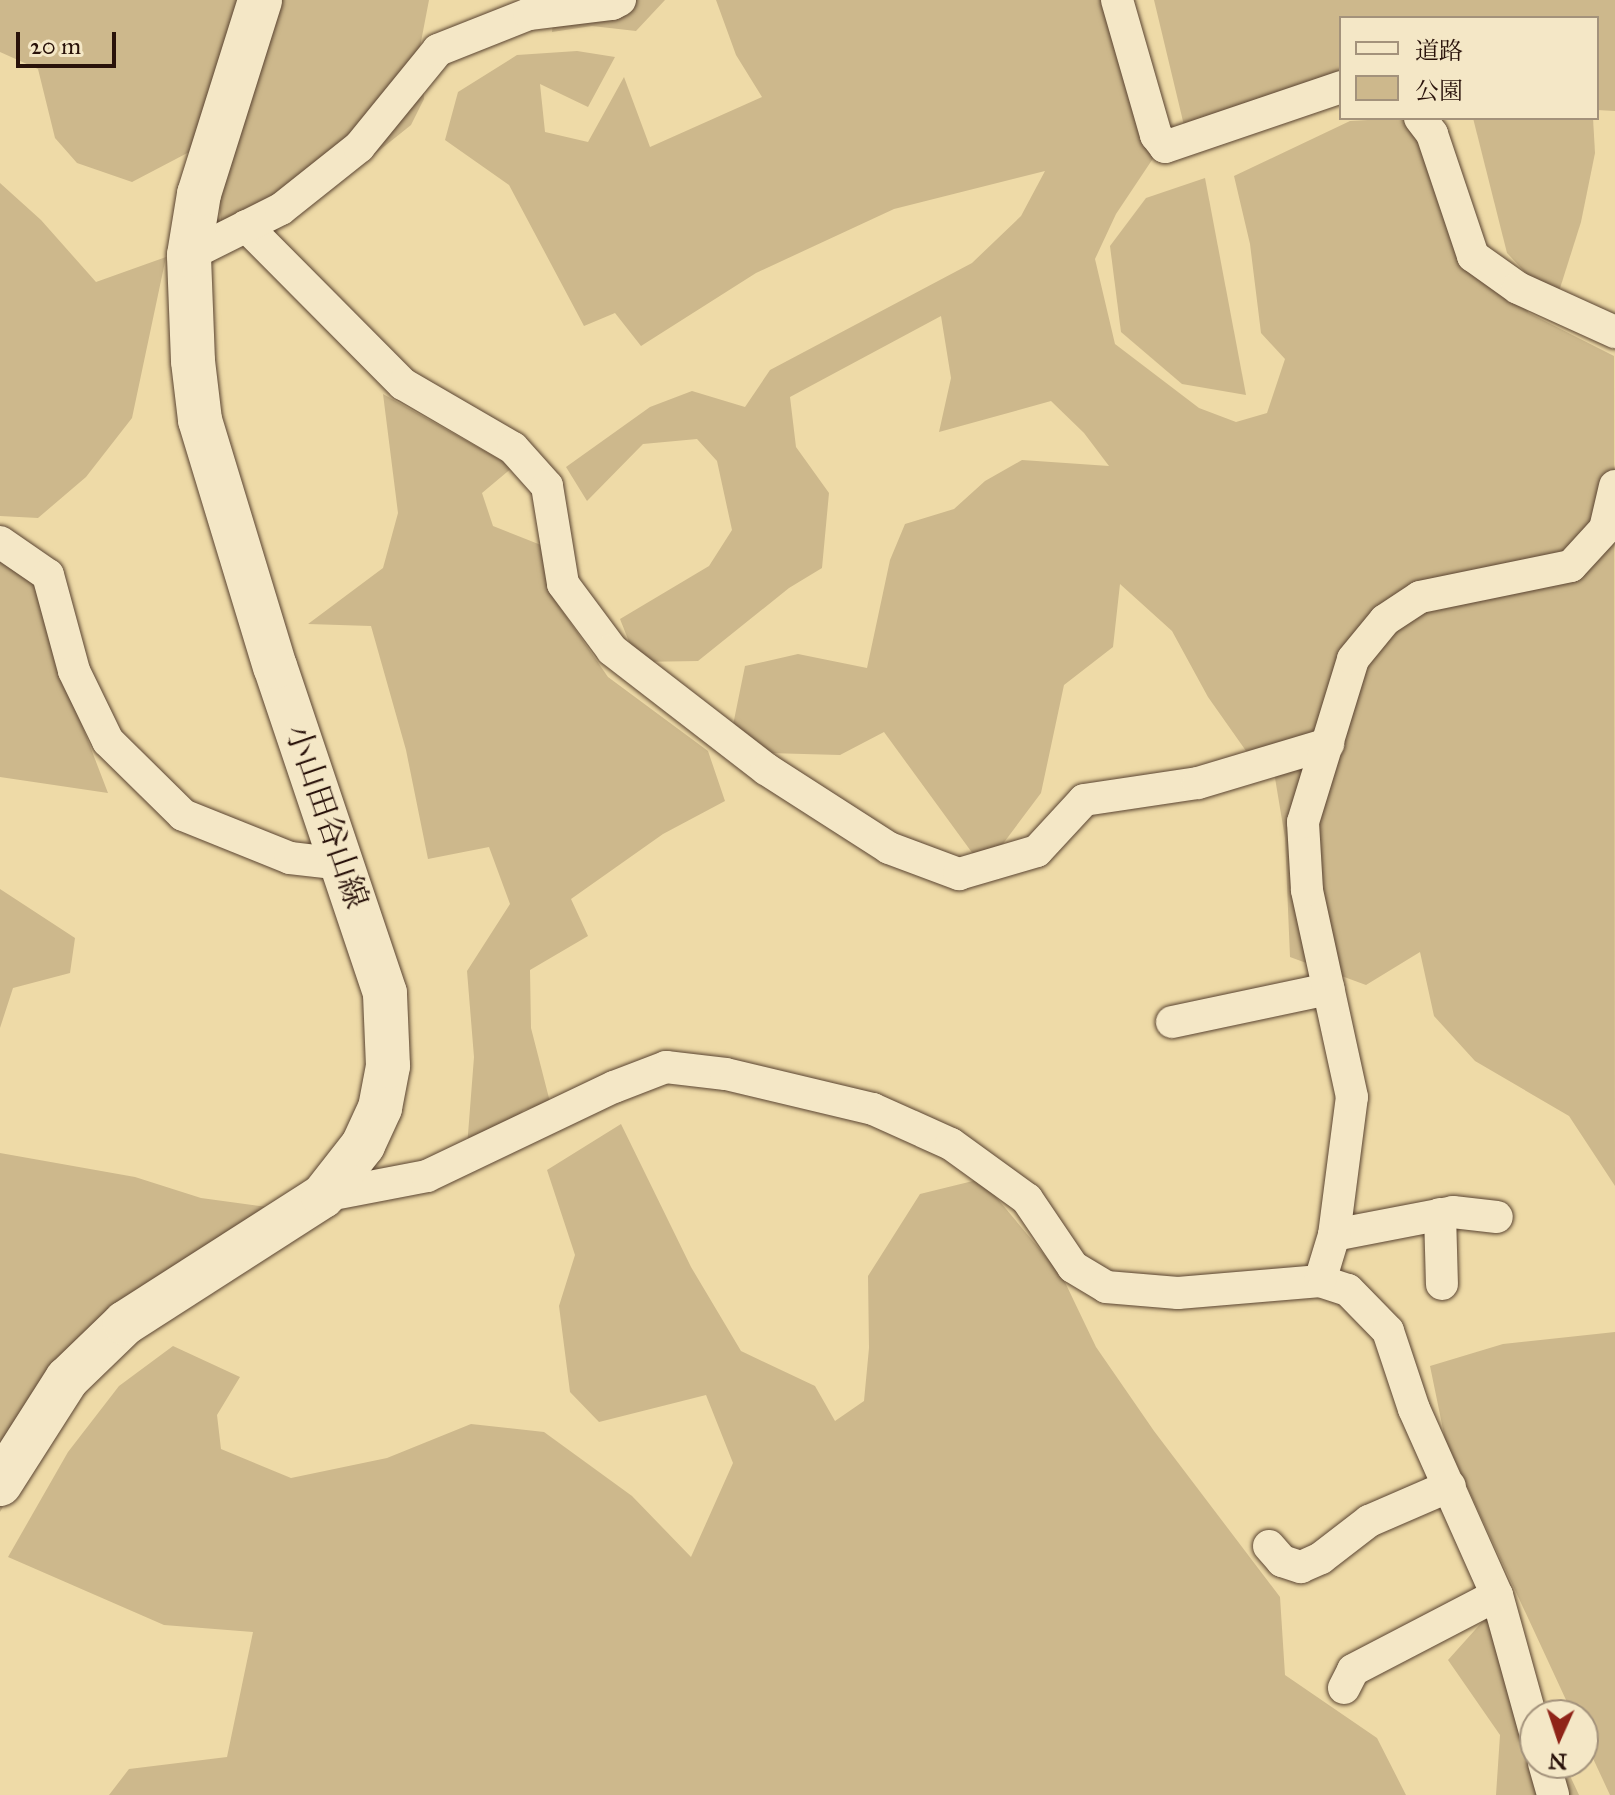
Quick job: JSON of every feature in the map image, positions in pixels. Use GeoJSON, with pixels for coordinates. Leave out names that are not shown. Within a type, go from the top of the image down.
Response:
{"type":"FeatureCollection","features":[{"type":"Feature","properties":{"kind":"main road","name":"小山田谷山線"},"geometry":{"type":"LineString","coordinates":[[0,1484],[67,1379],[125,1323],[323,1196],[363,1145],[380,1108],[388,1066],[385,993],[275,667],[200,420],[193,361],[189,255],[199,194],[212,144],[260,0]]}},
{"type":"Feature","properties":{"kind":"street"},"geometry":{"type":"LineString","coordinates":[[189,255],[281,209],[359,147],[438,50],[529,14],[612,4],[620,0]]}},
{"type":"Feature","properties":{"kind":"street"},"geometry":{"type":"LineString","coordinates":[[1117,0],[1156,135],[1165,147],[1339,88]]}},
{"type":"Feature","properties":{"kind":"street"},"geometry":{"type":"LineString","coordinates":[[1422,120],[1432,134],[1473,256],[1518,288],[1615,332]]}},
{"type":"Feature","properties":{"kind":"street"},"geometry":{"type":"LineString","coordinates":[[246,226],[403,384],[513,448],[547,486],[563,584],[612,650],[766,769],[889,848],[959,874],[1037,851],[1084,800],[1198,783],[1328,744]]}},
{"type":"Feature","properties":{"kind":"street"},"geometry":{"type":"LineString","coordinates":[[1320,1281],[1334,1235],[1352,1097],[1307,890],[1303,822],[1353,659],[1385,620],[1420,597],[1571,566],[1605,529],[1615,486]]}},
{"type":"Feature","properties":{"kind":"street"},"geometry":{"type":"LineString","coordinates":[[0,542],[48,575],[74,671],[108,741],[183,815],[290,858],[341,864]]}},
{"type":"Feature","properties":{"kind":"street"},"geometry":{"type":"LineString","coordinates":[[1172,1022],[1329,989]]}},
{"type":"Feature","properties":{"kind":"street"},"geometry":{"type":"LineString","coordinates":[[323,1196],[427,1176],[614,1087],[666,1067],[726,1074],[873,1109],[951,1144],[1027,1199],[1073,1267],[1106,1287],[1178,1293],[1320,1281],[1348,1290],[1388,1331],[1414,1409],[1497,1595],[1526,1699]]}},
{"type":"Feature","properties":{"kind":"street"},"geometry":{"type":"LineString","coordinates":[[1334,1235],[1440,1214],[1497,1217]]}},
{"type":"Feature","properties":{"kind":"street"},"geometry":{"type":"LineString","coordinates":[[1440,1214],[1442,1284]]}},
{"type":"Feature","properties":{"kind":"street"},"geometry":{"type":"LineString","coordinates":[[1269,1546],[1282,1561],[1301,1567],[1321,1558],[1369,1521],[1450,1486]]}},
{"type":"Feature","properties":{"kind":"street"},"geometry":{"type":"LineString","coordinates":[[1344,1688],[1353,1670],[1497,1595]]}},
{"type":"Feature","properties":{"kind":"green space"},"geometry":{"type":"Polygon","coordinates":[[[0,0],[429,0],[420,47],[424,99],[411,125],[340,182],[261,239],[225,253],[218,196],[195,149],[132,182],[77,163],[55,138],[38,69],[0,52],[0,0]]]}},
{"type":"Feature","properties":{"kind":"green space"},"geometry":{"type":"Polygon","coordinates":[[[555,0],[665,0],[636,31],[592,26],[552,32],[555,0]]]}},
{"type":"Feature","properties":{"kind":"green space"},"geometry":{"type":"Polygon","coordinates":[[[716,0],[1110,0],[1154,157],[1116,214],[1095,259],[1115,344],[1199,408],[1236,422],[1267,413],[1285,359],[1261,333],[1250,244],[1234,176],[1350,121],[1405,120],[1439,163],[1476,256],[1529,313],[1614,356],[1615,1186],[1569,1116],[1475,1061],[1434,1016],[1420,952],[1366,985],[1290,957],[1285,838],[1273,766],[1251,758],[1208,697],[1172,631],[1120,584],[1113,647],[1064,685],[1041,793],[984,869],[884,732],[840,755],[768,753],[732,730],[745,666],[798,654],[867,668],[890,560],[905,524],[954,509],[985,481],[1022,460],[1109,466],[1084,433],[1051,401],[939,432],[951,378],[941,316],[790,397],[796,447],[829,493],[822,568],[789,588],[698,661],[637,662],[620,619],[709,566],[732,530],[717,461],[697,439],[643,444],[587,501],[566,467],[650,407],[692,391],[745,407],[770,370],[972,263],[1021,216],[1045,171],[894,209],[756,273],[641,346],[615,313],[584,326],[509,185],[445,140],[458,92],[517,55],[577,51],[615,57],[588,107],[540,84],[545,132],[588,142],[624,77],[650,147],[762,97],[736,55],[716,0]]]}},
{"type":"Feature","properties":{"kind":"green space"},"geometry":{"type":"Polygon","coordinates":[[[1154,0],[1615,0],[1615,111],[1599,110],[1599,16],[1339,16],[1339,76],[1187,138],[1154,0]]]}},
{"type":"Feature","properties":{"kind":"green space"},"geometry":{"type":"Polygon","coordinates":[[[1474,120],[1593,120],[1595,153],[1581,222],[1555,304],[1507,253],[1474,120]]]}},
{"type":"Feature","properties":{"kind":"green space"},"geometry":{"type":"Polygon","coordinates":[[[1205,178],[1246,395],[1182,384],[1121,332],[1110,246],[1146,198],[1205,178]]]}},
{"type":"Feature","properties":{"kind":"green space"},"geometry":{"type":"Polygon","coordinates":[[[0,183],[41,220],[96,282],[166,257],[132,418],[86,477],[38,518],[0,516],[0,183]]]}},
{"type":"Feature","properties":{"kind":"green space"},"geometry":{"type":"Polygon","coordinates":[[[383,394],[513,467],[482,493],[493,526],[546,547],[552,596],[608,677],[708,751],[725,801],[663,834],[571,899],[588,936],[530,970],[531,1028],[550,1102],[524,1110],[466,1160],[474,1057],[467,971],[510,904],[489,847],[428,859],[406,750],[371,626],[308,624],[383,568],[398,513],[383,394]]]}},
{"type":"Feature","properties":{"kind":"green space"},"geometry":{"type":"Polygon","coordinates":[[[0,560],[44,591],[57,660],[108,793],[0,777],[0,560]]]}},
{"type":"Feature","properties":{"kind":"green space"},"geometry":{"type":"Polygon","coordinates":[[[0,889],[75,938],[70,973],[13,988],[0,1028],[0,889]]]}},
{"type":"Feature","properties":{"kind":"green space"},"geometry":{"type":"Polygon","coordinates":[[[621,1124],[691,1267],[741,1351],[815,1386],[835,1421],[864,1401],[869,1348],[868,1276],[920,1194],[981,1179],[1062,1276],[1096,1347],[1154,1431],[1280,1597],[1285,1675],[1377,1738],[1406,1795],[109,1795],[129,1769],[227,1757],[253,1632],[164,1625],[8,1557],[68,1452],[119,1386],[173,1346],[240,1377],[217,1415],[221,1449],[291,1478],[387,1458],[471,1424],[544,1432],[632,1496],[691,1557],[733,1463],[706,1395],[599,1422],[570,1392],[559,1306],[575,1255],[547,1170],[621,1124]]]}},
{"type":"Feature","properties":{"kind":"green space"},"geometry":{"type":"Polygon","coordinates":[[[0,1153],[135,1177],[201,1198],[288,1210],[141,1332],[46,1432],[0,1512],[0,1153]]]}},
{"type":"Feature","properties":{"kind":"green space"},"geometry":{"type":"Polygon","coordinates":[[[1615,1332],[1615,1795],[1610,1795],[1599,1771],[1599,1699],[1566,1699],[1445,1439],[1430,1366],[1503,1344],[1615,1332]]]}},
{"type":"Feature","properties":{"kind":"green space"},"geometry":{"type":"Polygon","coordinates":[[[1492,1611],[1528,1699],[1519,1699],[1519,1779],[1572,1779],[1579,1795],[1496,1795],[1500,1735],[1448,1660],[1492,1611]]]}}]}
